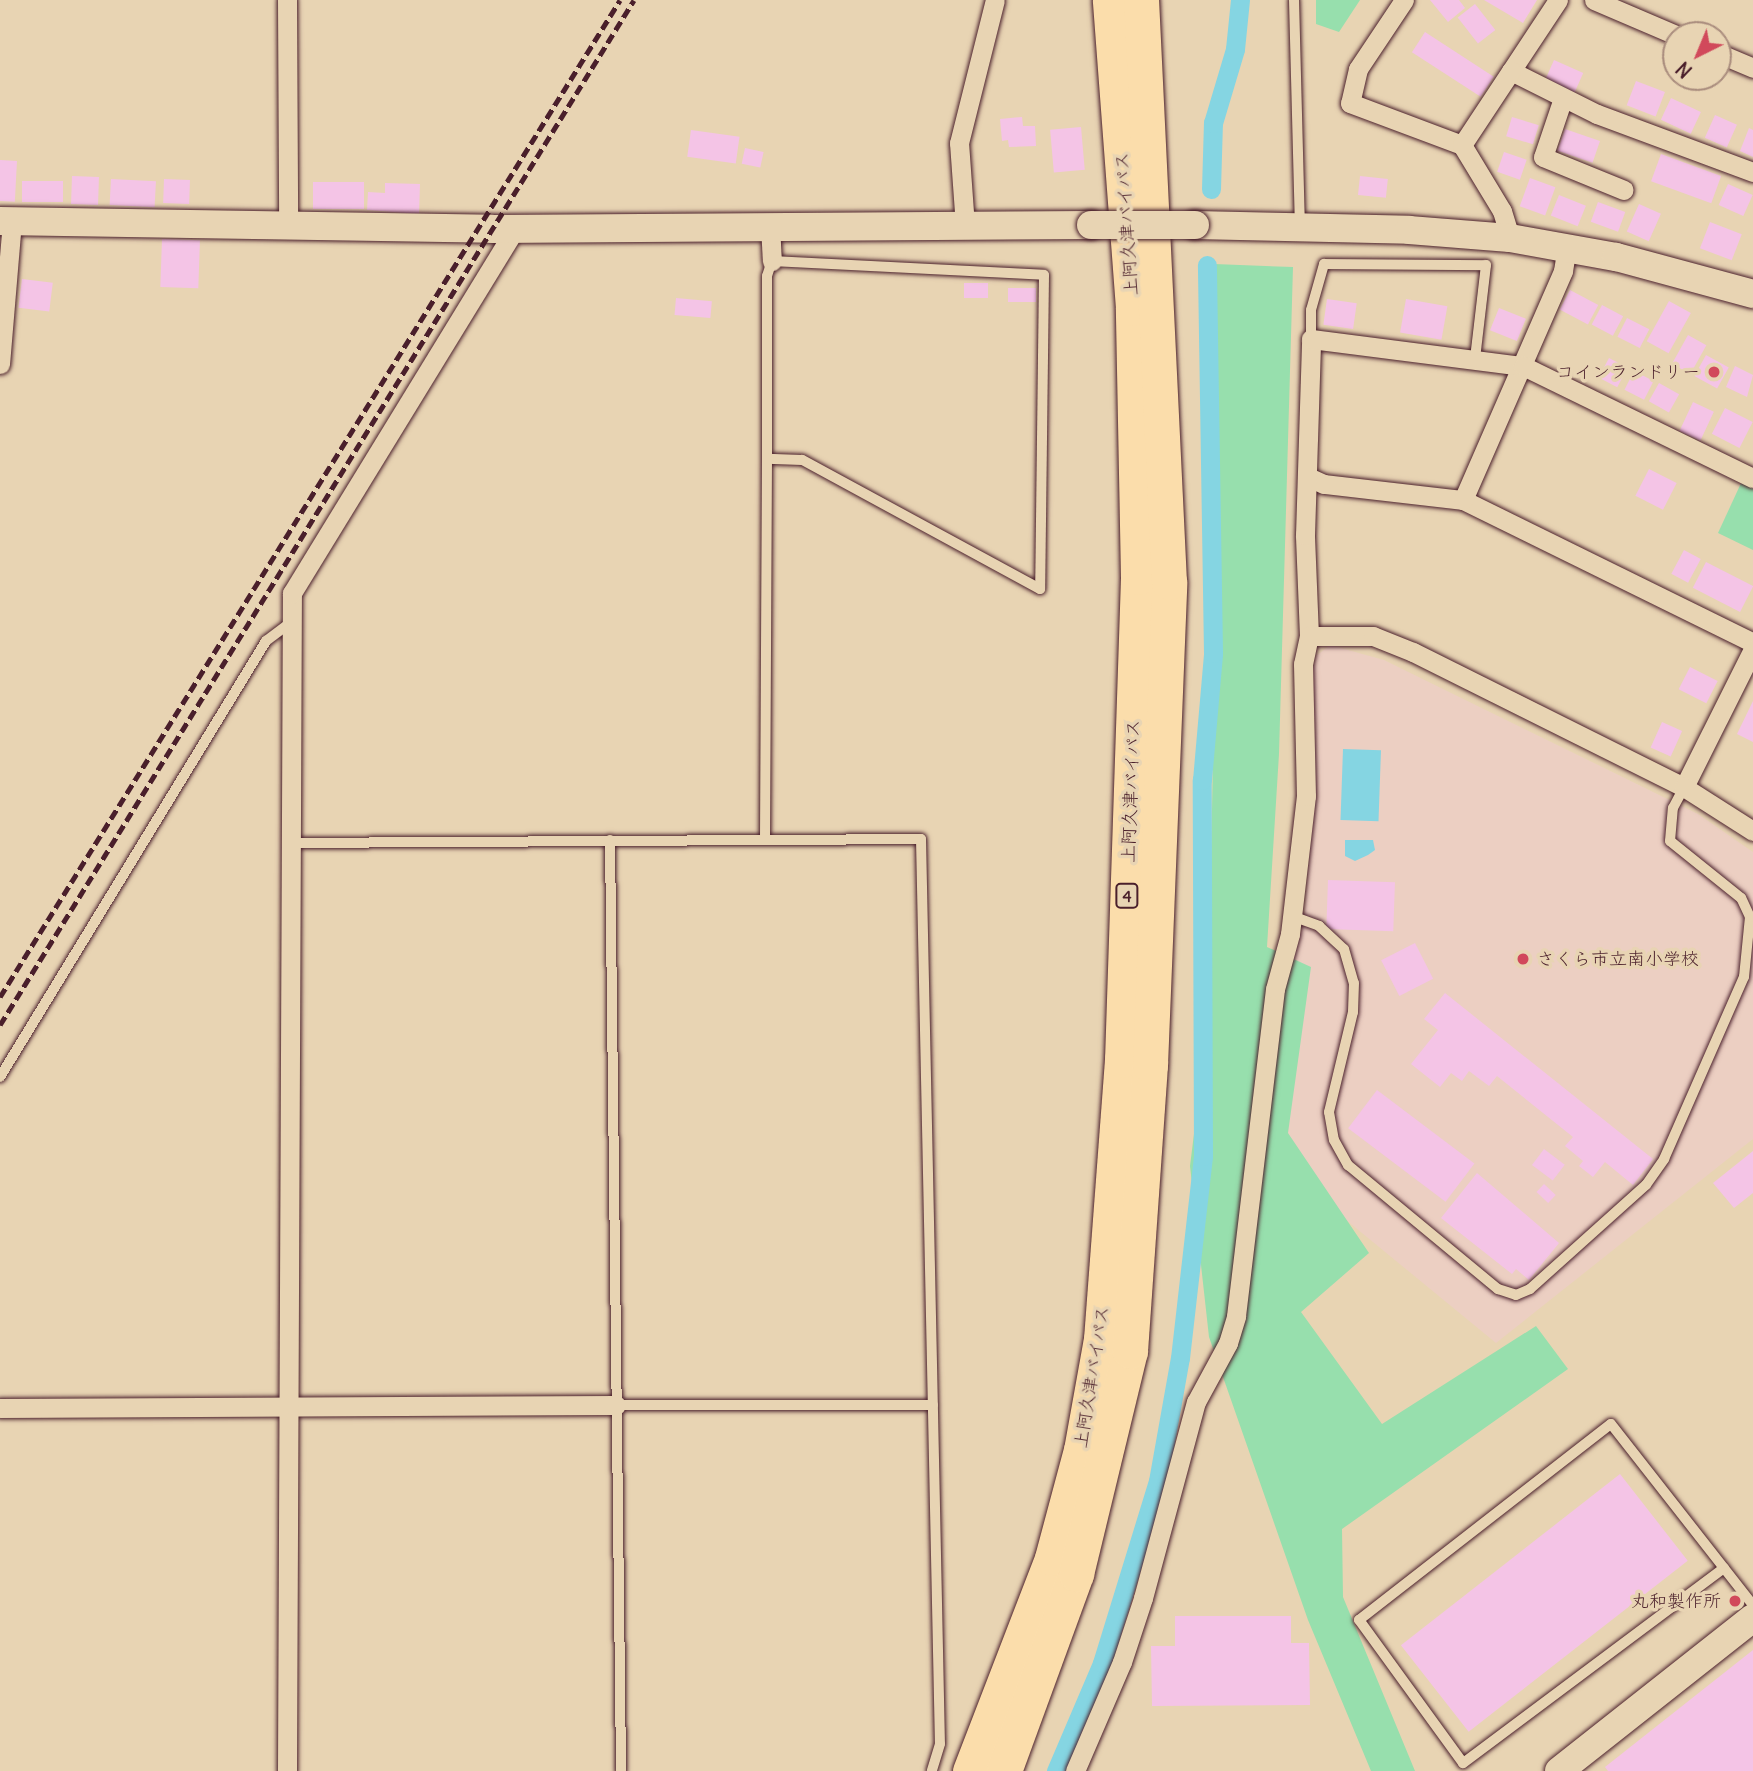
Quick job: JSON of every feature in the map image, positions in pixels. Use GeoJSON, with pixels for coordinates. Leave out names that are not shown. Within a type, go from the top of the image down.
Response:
{"type":"FeatureCollection","features":[{"type":"Feature","properties":{"kind":"highway","name":"上阿久津バイパス"},"geometry":{"type":"LineString","coordinates":[[970,1771],[1052,1558],[1081,1450],[1101,1339],[1122,1060],[1138,578],[1133,308],[1110,0]]}},
{"type":"Feature","properties":{"kind":"highway","name":"上阿久津バイパス"},"geometry":{"type":"LineString","coordinates":[[1004,1771],[1076,1574],[1130,1351],[1150,1065],[1169,582],[1141,0]]}},
{"type":"Feature","properties":{"kind":"street"},"geometry":{"type":"LineString","coordinates":[[287,0],[288,224]]}},
{"type":"Feature","properties":{"kind":"street"},"geometry":{"type":"LineString","coordinates":[[965,226],[959,143],[995,0]]}},
{"type":"Feature","properties":{"kind":"street"},"geometry":{"type":"LineString","coordinates":[[1404,0],[1358,69],[1350,103],[1462,145],[1502,211],[1510,238]]}},
{"type":"Feature","properties":{"kind":"street"},"geometry":{"type":"LineString","coordinates":[[1462,145],[1558,0]]}},
{"type":"Feature","properties":{"kind":"street"},"geometry":{"type":"LineString","coordinates":[[1594,0],[1662,29]]}},
{"type":"Feature","properties":{"kind":"street"},"geometry":{"type":"LineString","coordinates":[[1732,59],[1753,68]]}},
{"type":"Feature","properties":{"kind":"street"},"geometry":{"type":"LineString","coordinates":[[1511,71],[1563,98],[1753,172]]}},
{"type":"Feature","properties":{"kind":"street"},"geometry":{"type":"LineString","coordinates":[[1563,98],[1543,157],[1624,190]]}},
{"type":"Feature","properties":{"kind":"street"},"geometry":{"type":"LineString","coordinates":[[0,364],[6,221],[516,228],[1195,225],[1409,230],[1510,238],[1567,246],[1751,287]]}},
{"type":"Feature","properties":{"kind":"street"},"geometry":{"type":"LineString","coordinates":[[770,225],[772,261]]}},
{"type":"Feature","properties":{"kind":"street"},"geometry":{"type":"LineString","coordinates":[[287,1771],[292,593],[516,228]]}},
{"type":"Feature","properties":{"kind":"street"},"geometry":{"type":"LineString","coordinates":[[1464,500],[1563,271],[1567,246]]}},
{"type":"Feature","properties":{"kind":"street"},"geometry":{"type":"LineString","coordinates":[[1075,1771],[1143,1598],[1196,1402],[1228,1343],[1236,1317],[1275,989],[1292,916],[1306,796],[1303,664],[1309,636],[1311,338],[1522,366],[1753,478]]}},
{"type":"Feature","properties":{"kind":"street"},"geometry":{"type":"LineString","coordinates":[[1308,477],[1324,484],[1464,500],[1753,643]]}},
{"type":"Feature","properties":{"kind":"street"},"geometry":{"type":"LineString","coordinates":[[1309,636],[1325,633],[1383,640],[1684,787],[1753,831]]}},
{"type":"Feature","properties":{"kind":"street"},"geometry":{"type":"LineString","coordinates":[[1684,787],[1753,649]]}},
{"type":"Feature","properties":{"kind":"street"},"geometry":{"type":"LineString","coordinates":[[0,1408],[288,1404],[616,1405]]}},
{"type":"Feature","properties":{"kind":"street"},"geometry":{"type":"LineString","coordinates":[[1559,1771],[1753,1618]]}},
{"type":"Feature","properties":{"kind":"lane"},"geometry":{"type":"LineString","coordinates":[[1294,0],[1300,228]]}},
{"type":"Feature","properties":{"kind":"lane"},"geometry":{"type":"LineString","coordinates":[[765,840],[767,276],[772,261],[1044,275],[1040,589],[802,460],[767,459]]}},
{"type":"Feature","properties":{"kind":"lane"},"geometry":{"type":"LineString","coordinates":[[1311,338],[1311,310],[1324,264],[1486,265],[1475,359]]}},
{"type":"Feature","properties":{"kind":"lane"},"geometry":{"type":"LineString","coordinates":[[0,1077],[266,641],[291,623]]}},
{"type":"Feature","properties":{"kind":"lane"},"geometry":{"type":"LineString","coordinates":[[1292,916],[1319,926],[1344,949],[1354,983],[1353,1012],[1329,1112],[1335,1140],[1348,1165],[1497,1289],[1516,1295],[1530,1289],[1626,1206],[1664,1159],[1745,977],[1750,917],[1741,898],[1670,841],[1673,808],[1684,787]]}},
{"type":"Feature","properties":{"kind":"lane"},"geometry":{"type":"LineString","coordinates":[[289,843],[921,839],[940,1744],[932,1771]]}},
{"type":"Feature","properties":{"kind":"lane"},"geometry":{"type":"LineString","coordinates":[[610,840],[621,1771]]}},
{"type":"Feature","properties":{"kind":"lane"},"geometry":{"type":"LineString","coordinates":[[616,1405],[933,1405]]}},
{"type":"Feature","properties":{"kind":"lane"},"geometry":{"type":"LineString","coordinates":[[1724,1567],[1463,1763],[1359,1620],[1611,1424],[1724,1567],[1753,1605]]}},
{"type":"Feature","properties":{"kind":"shaded area","name":"さくら市立南小学校"},"geometry":{"type":"Polygon","coordinates":[[[1330,645],[1384,660],[1698,814],[1753,852],[1753,1139],[1496,1343],[1267,1155],[1282,997],[1304,922],[1314,796],[1313,671],[1316,656],[1330,645]]]}},
{"type":"Feature","properties":{"kind":"green space"},"geometry":{"type":"Polygon","coordinates":[[[1316,0],[1360,0],[1339,32],[1316,24],[1316,0]]]}},
{"type":"Feature","properties":{"kind":"green space"},"geometry":{"type":"Polygon","coordinates":[[[1214,264],[1293,267],[1279,754],[1267,947],[1311,967],[1288,1133],[1369,1253],[1301,1312],[1382,1424],[1536,1326],[1568,1369],[1342,1529],[1343,1597],[1415,1771],[1371,1771],[1308,1620],[1209,1337],[1190,1166],[1208,1021],[1218,493],[1214,264]]]}},
{"type":"Feature","properties":{"kind":"green space"},"geometry":{"type":"Polygon","coordinates":[[[1742,481],[1753,487],[1753,550],[1718,533],[1742,481]]]}},
{"type":"Feature","properties":{"kind":"water"},"geometry":{"type":"Polygon","coordinates":[[[1343,749],[1381,750],[1378,821],[1341,820],[1343,749]]]}},
{"type":"Feature","properties":{"kind":"water"},"geometry":{"type":"Polygon","coordinates":[[[1345,840],[1373,840],[1375,850],[1368,855],[1355,861],[1345,856],[1345,840]]]}},
{"type":"Feature","properties":{"kind":"building"},"geometry":{"type":"Polygon","coordinates":[[[1430,0],[1459,0],[1465,8],[1448,22],[1430,0]]]}},
{"type":"Feature","properties":{"kind":"building"},"geometry":{"type":"Polygon","coordinates":[[[1484,0],[1537,0],[1523,23],[1484,0]]]}},
{"type":"Feature","properties":{"kind":"building"},"geometry":{"type":"Polygon","coordinates":[[[1475,4],[1495,30],[1478,44],[1458,18],[1475,4]]]}},
{"type":"Feature","properties":{"kind":"building"},"geometry":{"type":"Polygon","coordinates":[[[1425,32],[1494,77],[1481,97],[1412,52],[1425,32]]]}},
{"type":"Feature","properties":{"kind":"building"},"geometry":{"type":"Polygon","coordinates":[[[1554,60],[1583,73],[1575,92],[1545,79],[1554,60]]]}},
{"type":"Feature","properties":{"kind":"building"},"geometry":{"type":"Polygon","coordinates":[[[1636,81],[1665,92],[1656,116],[1627,105],[1636,81]]]}},
{"type":"Feature","properties":{"kind":"building"},"geometry":{"type":"Polygon","coordinates":[[[1671,98],[1701,112],[1691,134],[1661,120],[1671,98]]]}},
{"type":"Feature","properties":{"kind":"building"},"geometry":{"type":"Polygon","coordinates":[[[1715,115],[1737,125],[1727,148],[1705,138],[1715,115]]]}},
{"type":"Feature","properties":{"kind":"building"},"geometry":{"type":"Polygon","coordinates":[[[1022,117],[1023,126],[1035,126],[1036,146],[1009,147],[1008,140],[1002,141],[1000,119],[1022,117]]]}},
{"type":"Feature","properties":{"kind":"building"},"geometry":{"type":"Polygon","coordinates":[[[1512,117],[1539,125],[1533,144],[1506,136],[1512,117]]]}},
{"type":"Feature","properties":{"kind":"building"},"geometry":{"type":"Polygon","coordinates":[[[1081,127],[1085,170],[1054,173],[1050,130],[1081,127]]]}},
{"type":"Feature","properties":{"kind":"building"},"geometry":{"type":"Polygon","coordinates":[[[1749,128],[1753,130],[1753,157],[1740,151],[1749,128]]]}},
{"type":"Feature","properties":{"kind":"building"},"geometry":{"type":"Polygon","coordinates":[[[1565,129],[1600,141],[1592,163],[1558,151],[1565,129]]]}},
{"type":"Feature","properties":{"kind":"building"},"geometry":{"type":"Polygon","coordinates":[[[691,130],[740,137],[736,164],[687,157],[691,130]]]}},
{"type":"Feature","properties":{"kind":"building"},"geometry":{"type":"Polygon","coordinates":[[[745,148],[764,152],[760,168],[742,164],[745,148]]]}},
{"type":"Feature","properties":{"kind":"building"},"geometry":{"type":"Polygon","coordinates":[[[1504,152],[1527,160],[1520,180],[1497,172],[1504,152]]]}},
{"type":"Feature","properties":{"kind":"building"},"geometry":{"type":"Polygon","coordinates":[[[1661,154],[1721,176],[1711,203],[1651,181],[1661,154]]]}},
{"type":"Feature","properties":{"kind":"building"},"geometry":{"type":"Polygon","coordinates":[[[0,160],[17,161],[15,202],[0,201],[0,160]]]}},
{"type":"Feature","properties":{"kind":"building"},"geometry":{"type":"Polygon","coordinates":[[[72,176],[99,177],[98,205],[71,204],[72,176]]]}},
{"type":"Feature","properties":{"kind":"building"},"geometry":{"type":"Polygon","coordinates":[[[1360,176],[1388,179],[1386,198],[1358,195],[1360,176]]]}},
{"type":"Feature","properties":{"kind":"building"},"geometry":{"type":"Polygon","coordinates":[[[1530,178],[1555,187],[1545,215],[1520,206],[1530,178]]]}},
{"type":"Feature","properties":{"kind":"building"},"geometry":{"type":"Polygon","coordinates":[[[111,179],[156,181],[155,207],[110,205],[111,179]]]}},
{"type":"Feature","properties":{"kind":"building"},"geometry":{"type":"Polygon","coordinates":[[[164,179],[190,180],[189,204],[163,203],[164,179]]]}},
{"type":"Feature","properties":{"kind":"building"},"geometry":{"type":"Polygon","coordinates":[[[22,181],[63,181],[63,202],[22,202],[22,181]]]}},
{"type":"Feature","properties":{"kind":"building"},"geometry":{"type":"Polygon","coordinates":[[[313,182],[364,182],[364,209],[313,209],[313,182]]]}},
{"type":"Feature","properties":{"kind":"building"},"geometry":{"type":"Polygon","coordinates":[[[385,183],[420,184],[419,214],[367,210],[368,192],[385,193],[385,183]]]}},
{"type":"Feature","properties":{"kind":"building"},"geometry":{"type":"Polygon","coordinates":[[[1728,184],[1753,195],[1743,216],[1719,205],[1728,184]]]}},
{"type":"Feature","properties":{"kind":"building"},"geometry":{"type":"Polygon","coordinates":[[[1559,195],[1586,206],[1578,226],[1551,215],[1559,195]]]}},
{"type":"Feature","properties":{"kind":"building"},"geometry":{"type":"Polygon","coordinates":[[[1598,202],[1625,212],[1618,232],[1591,222],[1598,202]]]}},
{"type":"Feature","properties":{"kind":"building"},"geometry":{"type":"Polygon","coordinates":[[[1639,204],[1661,214],[1649,241],[1627,231],[1639,204]]]}},
{"type":"Feature","properties":{"kind":"building"},"geometry":{"type":"Polygon","coordinates":[[[1710,222],[1742,234],[1732,260],[1700,248],[1710,222]]]}},
{"type":"Feature","properties":{"kind":"building"},"geometry":{"type":"Polygon","coordinates":[[[162,239],[200,240],[198,288],[160,287],[162,239]]]}},
{"type":"Feature","properties":{"kind":"building"},"geometry":{"type":"Polygon","coordinates":[[[22,279],[53,283],[49,312],[18,308],[22,279]]]}},
{"type":"Feature","properties":{"kind":"building"},"geometry":{"type":"Polygon","coordinates":[[[964,283],[988,283],[988,298],[964,298],[964,283]]]}},
{"type":"Feature","properties":{"kind":"building"},"geometry":{"type":"Polygon","coordinates":[[[1008,288],[1036,288],[1036,302],[1008,302],[1008,288]]]}},
{"type":"Feature","properties":{"kind":"building"},"geometry":{"type":"Polygon","coordinates":[[[1570,290],[1598,305],[1588,324],[1560,309],[1570,290]]]}},
{"type":"Feature","properties":{"kind":"building"},"geometry":{"type":"Polygon","coordinates":[[[676,298],[712,301],[710,318],[675,315],[676,298]]]}},
{"type":"Feature","properties":{"kind":"building"},"geometry":{"type":"Polygon","coordinates":[[[1327,299],[1357,303],[1353,329],[1323,325],[1327,299]]]}},
{"type":"Feature","properties":{"kind":"building"},"geometry":{"type":"Polygon","coordinates":[[[1406,299],[1447,306],[1441,340],[1400,332],[1406,299]]]}},
{"type":"Feature","properties":{"kind":"building"},"geometry":{"type":"Polygon","coordinates":[[[1669,301],[1691,313],[1669,353],[1647,341],[1669,301]]]}},
{"type":"Feature","properties":{"kind":"building"},"geometry":{"type":"Polygon","coordinates":[[[1602,305],[1623,316],[1613,336],[1592,324],[1602,305]]]}},
{"type":"Feature","properties":{"kind":"building"},"geometry":{"type":"Polygon","coordinates":[[[1499,308],[1526,319],[1517,341],[1490,330],[1499,308]]]}},
{"type":"Feature","properties":{"kind":"building"},"geometry":{"type":"Polygon","coordinates":[[[1627,318],[1649,329],[1640,348],[1617,337],[1627,318]]]}},
{"type":"Feature","properties":{"kind":"building"},"geometry":{"type":"Polygon","coordinates":[[[1688,335],[1706,345],[1690,374],[1672,364],[1688,335]]]}},
{"type":"Feature","properties":{"kind":"building"},"geometry":{"type":"Polygon","coordinates":[[[1706,355],[1729,368],[1717,389],[1694,376],[1706,355]]]}},
{"type":"Feature","properties":{"kind":"building"},"geometry":{"type":"Polygon","coordinates":[[[1609,358],[1628,368],[1617,387],[1599,377],[1609,358]]]}},
{"type":"Feature","properties":{"kind":"building"},"geometry":{"type":"Polygon","coordinates":[[[1735,366],[1753,375],[1747,397],[1726,387],[1735,366]]]}},
{"type":"Feature","properties":{"kind":"building"},"geometry":{"type":"Polygon","coordinates":[[[1634,371],[1654,381],[1644,400],[1624,390],[1634,371]]]}},
{"type":"Feature","properties":{"kind":"building"},"geometry":{"type":"Polygon","coordinates":[[[1659,383],[1679,394],[1669,413],[1649,401],[1659,383]]]}},
{"type":"Feature","properties":{"kind":"building"},"geometry":{"type":"Polygon","coordinates":[[[1693,402],[1714,412],[1700,441],[1679,431],[1693,402]]]}},
{"type":"Feature","properties":{"kind":"building"},"geometry":{"type":"Polygon","coordinates":[[[1725,408],[1753,422],[1739,448],[1712,434],[1725,408]]]}},
{"type":"Feature","properties":{"kind":"building"},"geometry":{"type":"Polygon","coordinates":[[[1649,469],[1677,483],[1663,510],[1635,496],[1649,469]]]}},
{"type":"Feature","properties":{"kind":"building"},"geometry":{"type":"Polygon","coordinates":[[[1684,550],[1701,559],[1688,583],[1671,574],[1684,550]]]}},
{"type":"Feature","properties":{"kind":"building"},"geometry":{"type":"Polygon","coordinates":[[[1706,562],[1753,586],[1740,612],[1693,588],[1706,562]]]}},
{"type":"Feature","properties":{"kind":"building"},"geometry":{"type":"Polygon","coordinates":[[[1690,667],[1718,681],[1706,703],[1679,689],[1690,667]]]}},
{"type":"Feature","properties":{"kind":"building"},"geometry":{"type":"Polygon","coordinates":[[[1753,701],[1753,742],[1737,734],[1753,701]]]}},
{"type":"Feature","properties":{"kind":"building"},"geometry":{"type":"Polygon","coordinates":[[[1662,722],[1682,731],[1671,757],[1651,748],[1662,722]]]}},
{"type":"Feature","properties":{"kind":"building"},"geometry":{"type":"Polygon","coordinates":[[[1328,880],[1395,882],[1393,931],[1326,929],[1328,880]]]}},
{"type":"Feature","properties":{"kind":"building"},"geometry":{"type":"Polygon","coordinates":[[[1415,943],[1433,979],[1399,996],[1381,960],[1415,943]]]}},
{"type":"Feature","properties":{"kind":"building"},"geometry":{"type":"Polygon","coordinates":[[[1445,993],[1653,1159],[1633,1185],[1605,1162],[1593,1177],[1579,1166],[1583,1161],[1565,1146],[1573,1137],[1497,1076],[1489,1086],[1469,1071],[1462,1081],[1451,1073],[1440,1087],[1411,1064],[1438,1030],[1424,1019],[1445,993]]]}},
{"type":"Feature","properties":{"kind":"building"},"geometry":{"type":"Polygon","coordinates":[[[1377,1090],[1474,1163],[1446,1202],[1348,1128],[1377,1090]]]}},
{"type":"Feature","properties":{"kind":"building"},"geometry":{"type":"Polygon","coordinates":[[[1544,1149],[1565,1165],[1553,1181],[1532,1165],[1544,1149]]]}},
{"type":"Feature","properties":{"kind":"building"},"geometry":{"type":"Polygon","coordinates":[[[1753,1151],[1753,1193],[1734,1208],[1713,1183],[1753,1151]]]}},
{"type":"Feature","properties":{"kind":"building"},"geometry":{"type":"Polygon","coordinates":[[[1477,1173],[1559,1243],[1529,1280],[1516,1269],[1512,1274],[1441,1218],[1477,1173]]]}},
{"type":"Feature","properties":{"kind":"building"},"geometry":{"type":"Polygon","coordinates":[[[1544,1184],[1556,1195],[1548,1203],[1536,1192],[1544,1184]]]}},
{"type":"Feature","properties":{"kind":"building"},"geometry":{"type":"Polygon","coordinates":[[[1620,1474],[1688,1561],[1469,1732],[1401,1645],[1620,1474]]]}},
{"type":"Feature","properties":{"kind":"building"},"geometry":{"type":"Polygon","coordinates":[[[1175,1616],[1291,1616],[1291,1643],[1309,1643],[1310,1705],[1152,1706],[1151,1646],[1175,1646],[1175,1616]]]}},
{"type":"Feature","properties":{"kind":"building"},"geometry":{"type":"Polygon","coordinates":[[[1753,1650],[1753,1771],[1608,1771],[1605,1767],[1753,1650]]]}},
{"type":"Feature","properties":{"kind":"waterway"},"geometry":{"type":"LineString","coordinates":[[1211,189],[1213,123],[1235,49],[1240,0]]}},
{"type":"Feature","properties":{"kind":"waterway"},"geometry":{"type":"LineString","coordinates":[[1056,1771],[1102,1663],[1158,1481],[1180,1358],[1203,1156],[1202,780],[1213,653],[1207,265]]}},
{"type":"Feature","properties":{"kind":"railway"},"geometry":{"type":"LineString","coordinates":[[0,997],[620,0]]}},
{"type":"Feature","properties":{"kind":"railway"},"geometry":{"type":"LineString","coordinates":[[0,1025],[634,0]]}},
{"type":"Feature","properties":{"kind":"place","name":"コインランドリー"},"geometry":{"type":"Point","coordinates":[1714,372]}},
{"type":"Feature","properties":{"kind":"place","name":"さくら市立南小学校"},"geometry":{"type":"Point","coordinates":[1523,959]}},
{"type":"Feature","properties":{"kind":"place","name":"丸和製作所"},"geometry":{"type":"Point","coordinates":[1735,1601]}}]}
